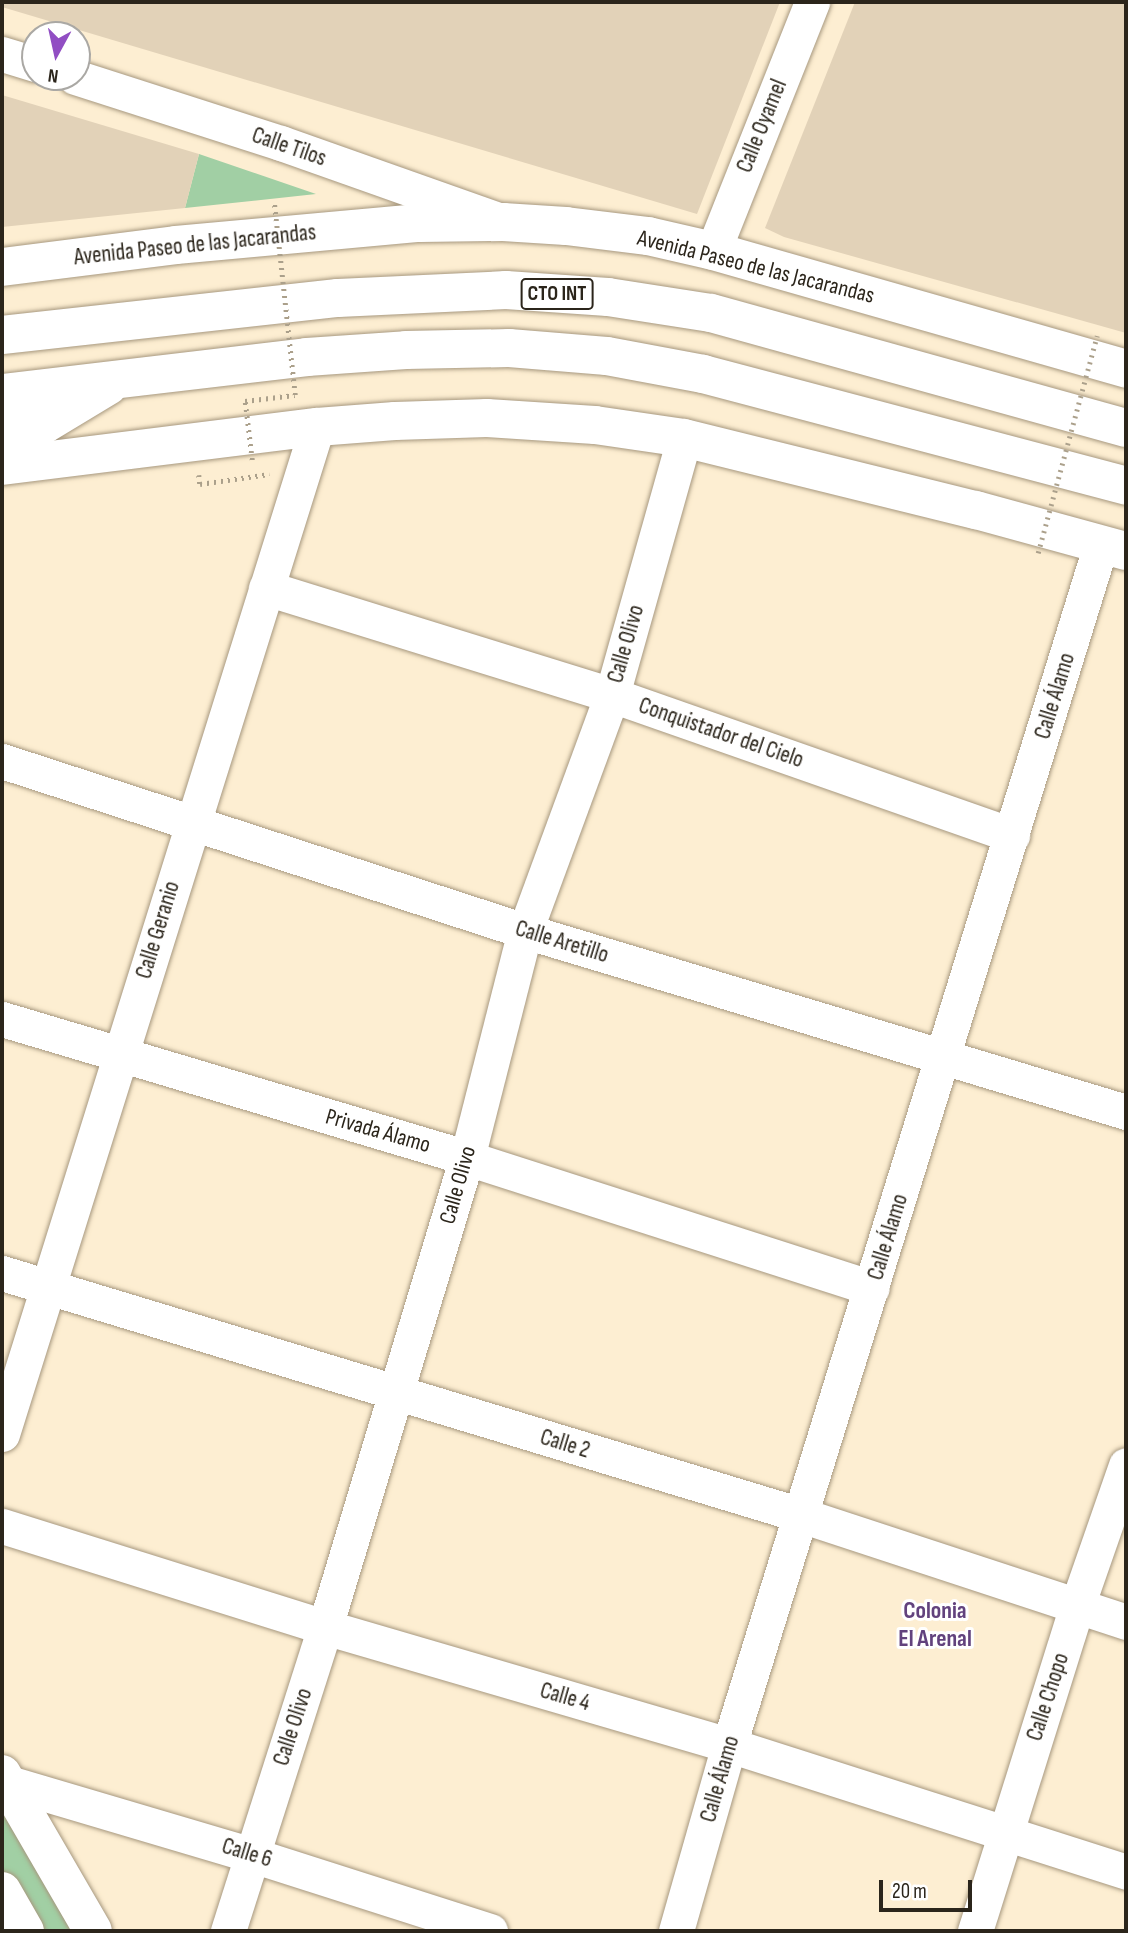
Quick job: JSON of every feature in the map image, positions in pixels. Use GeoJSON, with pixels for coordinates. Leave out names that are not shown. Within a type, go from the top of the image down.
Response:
{"type":"FeatureCollection","features":[{"type":"Feature","properties":{"kind":"main road","name":"Avenida Paseo de las Jacarandas"},"geometry":{"type":"LineString","coordinates":[[2,267],[176,245],[419,223],[502,222],[648,236],[713,251],[1126,369]]}},
{"type":"Feature","properties":{"kind":"main road","name":"CTO INT"},"geometry":{"type":"LineString","coordinates":[[2,335],[351,297],[506,290],[608,297],[711,313],[1126,428]]}},
{"type":"Feature","properties":{"kind":"main road"},"geometry":{"type":"LineString","coordinates":[[2,317],[94,324]]}},
{"type":"Feature","properties":{"kind":"main road"},"geometry":{"type":"LineString","coordinates":[[2,393],[307,357],[406,350],[509,348],[607,356],[703,374],[1126,486]]}},
{"type":"Feature","properties":{"kind":"main road"},"geometry":{"type":"LineString","coordinates":[[2,430],[46,424],[118,380]]}},
{"type":"Feature","properties":{"kind":"main road"},"geometry":{"type":"LineString","coordinates":[[2,466],[317,426],[487,418],[595,425],[684,438],[1113,548]]}},
{"type":"Feature","properties":{"kind":"main road"},"geometry":{"type":"LineString","coordinates":[[3,1779],[93,1931]]}},
{"type":"Feature","properties":{"kind":"main road"},"geometry":{"type":"LineString","coordinates":[[2,1891],[25,1931]]}},
{"type":"Feature","properties":{"kind":"street","name":"Calle Oyamel"},"geometry":{"type":"LineString","coordinates":[[713,251],[812,2]]}},
{"type":"Feature","properties":{"kind":"street"},"geometry":{"type":"LineString","coordinates":[[2,54],[21,60]]}},
{"type":"Feature","properties":{"kind":"street","name":"Calle Tilos"},"geometry":{"type":"LineString","coordinates":[[91,82],[281,143],[502,222]]}},
{"type":"Feature","properties":{"kind":"street","name":"Calle Geranio"},"geometry":{"type":"LineString","coordinates":[[2,1434],[301,469],[317,426]]}},
{"type":"Feature","properties":{"kind":"street","name":"Calle Olivo"},"geometry":{"type":"LineString","coordinates":[[228,1931],[325,1627],[467,1158],[525,931],[612,695],[684,438]]}},
{"type":"Feature","properties":{"kind":"street","name":"Calle Álamo"},"geometry":{"type":"LineString","coordinates":[[676,1931],[729,1745],[1012,835],[1113,548]]}},
{"type":"Feature","properties":{"kind":"street","name":"Conquistador del Cielo"},"geometry":{"type":"LineString","coordinates":[[266,588],[612,695],[1012,835]]}},
{"type":"Feature","properties":{"kind":"street","name":"Calle Aretillo"},"geometry":{"type":"LineString","coordinates":[[2,761],[525,931],[1126,1112]]}},
{"type":"Feature","properties":{"kind":"street","name":"Privada Álamo"},"geometry":{"type":"LineString","coordinates":[[2,1019],[467,1158],[872,1288]]}},
{"type":"Feature","properties":{"kind":"street","name":"Calle 2"},"geometry":{"type":"LineString","coordinates":[[2,1273],[802,1515],[1126,1622]]}},
{"type":"Feature","properties":{"kind":"street","name":"Calle Chopo"},"geometry":{"type":"LineString","coordinates":[[975,1931],[1077,1605],[1126,1465]]}},
{"type":"Feature","properties":{"kind":"street","name":"Calle 4"},"geometry":{"type":"LineString","coordinates":[[2,1526],[325,1627],[729,1745],[1126,1872]]}},
{"type":"Feature","properties":{"kind":"street","name":"Calle 6"},"geometry":{"type":"LineString","coordinates":[[3,1779],[490,1931]]}},
{"type":"Feature","properties":{"kind":"path"},"geometry":{"type":"LineString","coordinates":[[252,460],[245,401],[295,396],[274,203]]}},
{"type":"Feature","properties":{"kind":"path"},"geometry":{"type":"LineString","coordinates":[[1038,553],[1097,336]]}},
{"type":"Feature","properties":{"kind":"path"},"geometry":{"type":"LineString","coordinates":[[200,484],[301,469]]}},
{"type":"Feature","properties":{"kind":"green space"},"geometry":{"type":"Polygon","coordinates":[[[199,154],[316,194],[185,208],[199,154]]]}},
{"type":"Feature","properties":{"kind":"green space"},"geometry":{"type":"Polygon","coordinates":[[[2,1805],[76,1931],[37,1931],[2,1873],[2,1805]]]}},
{"type":"Feature","properties":{"kind":"building"},"geometry":{"type":"Polygon","coordinates":[[[2,2],[780,2],[697,214],[91,34],[91,21],[49,21],[2,7],[2,2]]]}},
{"type":"Feature","properties":{"kind":"building"},"geometry":{"type":"Polygon","coordinates":[[[855,2],[1126,2],[1126,333],[784,237],[765,228],[855,2]]]}},
{"type":"Feature","properties":{"kind":"building"},"geometry":{"type":"Polygon","coordinates":[[[2,95],[199,154],[185,208],[2,227],[2,95]]]}},
{"type":"Feature","properties":{"kind":"district","name":"Colonia El Arenal"},"geometry":{"type":"Point","coordinates":[935,1625]}}]}
